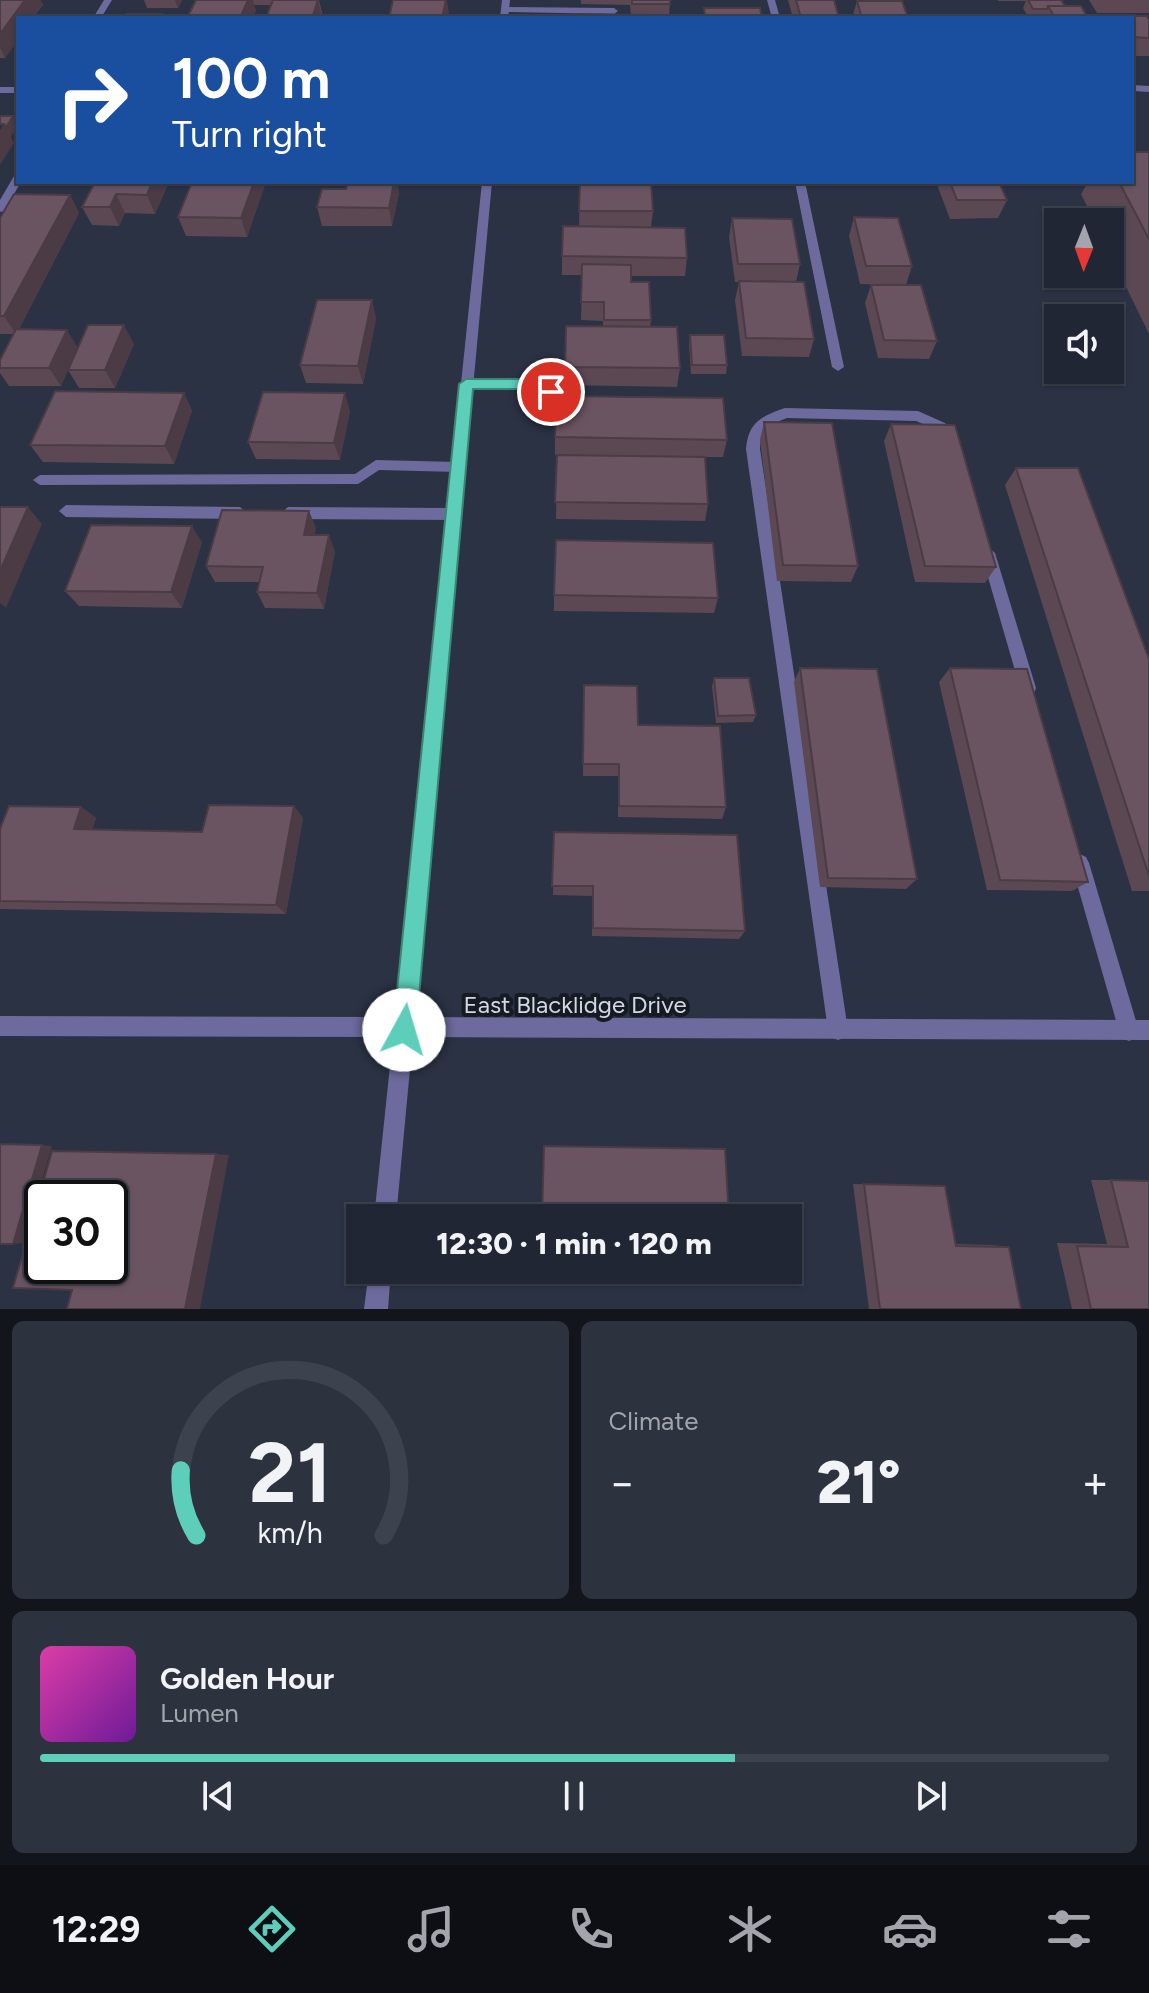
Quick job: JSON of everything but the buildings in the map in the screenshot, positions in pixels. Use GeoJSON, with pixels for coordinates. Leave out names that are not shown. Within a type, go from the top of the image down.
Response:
{"type":"FeatureCollection","features":[{"type":"Feature","properties":{"kind":"street"},"geometry":{"type":"LineString","coordinates":[[505,9],[614,11]]}},
{"type":"Feature","properties":{"kind":"street"},"geometry":{"type":"LineString","coordinates":[[0,209],[16,181]]}},
{"type":"Feature","properties":{"kind":"street"},"geometry":{"type":"LineString","coordinates":[[386,1204],[487,184]]}},
{"type":"Feature","properties":{"kind":"street"},"geometry":{"type":"LineString","coordinates":[[800,184],[838,367]]}},
{"type":"Feature","properties":{"kind":"street"},"geometry":{"type":"LineString","coordinates":[[466,384],[526,384],[576,399],[592,399]]}},
{"type":"Feature","properties":{"kind":"street"},"geometry":{"type":"LineString","coordinates":[[838,1030],[753,449],[754,433],[767,421],[785,413],[918,416],[940,426],[955,439],[959,455]]}},
{"type":"Feature","properties":{"kind":"street"},"geometry":{"type":"LineString","coordinates":[[40,480],[358,479],[376,465],[458,467]]}},
{"type":"Feature","properties":{"kind":"street"},"geometry":{"type":"LineString","coordinates":[[66,511],[454,514]]}},
{"type":"Feature","properties":{"kind":"street"},"geometry":{"type":"LineString","coordinates":[[982,530],[1035,712]]}},
{"type":"Feature","properties":{"kind":"street"},"geometry":{"type":"LineString","coordinates":[[1076,849],[1139,1030]]}},
{"type":"Feature","properties":{"kind":"street","name":"East Blacklidge Drive"},"geometry":{"type":"LineString","coordinates":[[0,1026],[404,1030],[1139,1030]]}},
{"type":"Feature","properties":{"kind":"street"},"geometry":{"type":"LineString","coordinates":[[376,1309],[379,1284]]}},
{"type":"Feature","properties":{"kind":"route"},"geometry":{"type":"LineString","coordinates":[[404,1030],[466,384],[526,384],[551,392]]}}]}
